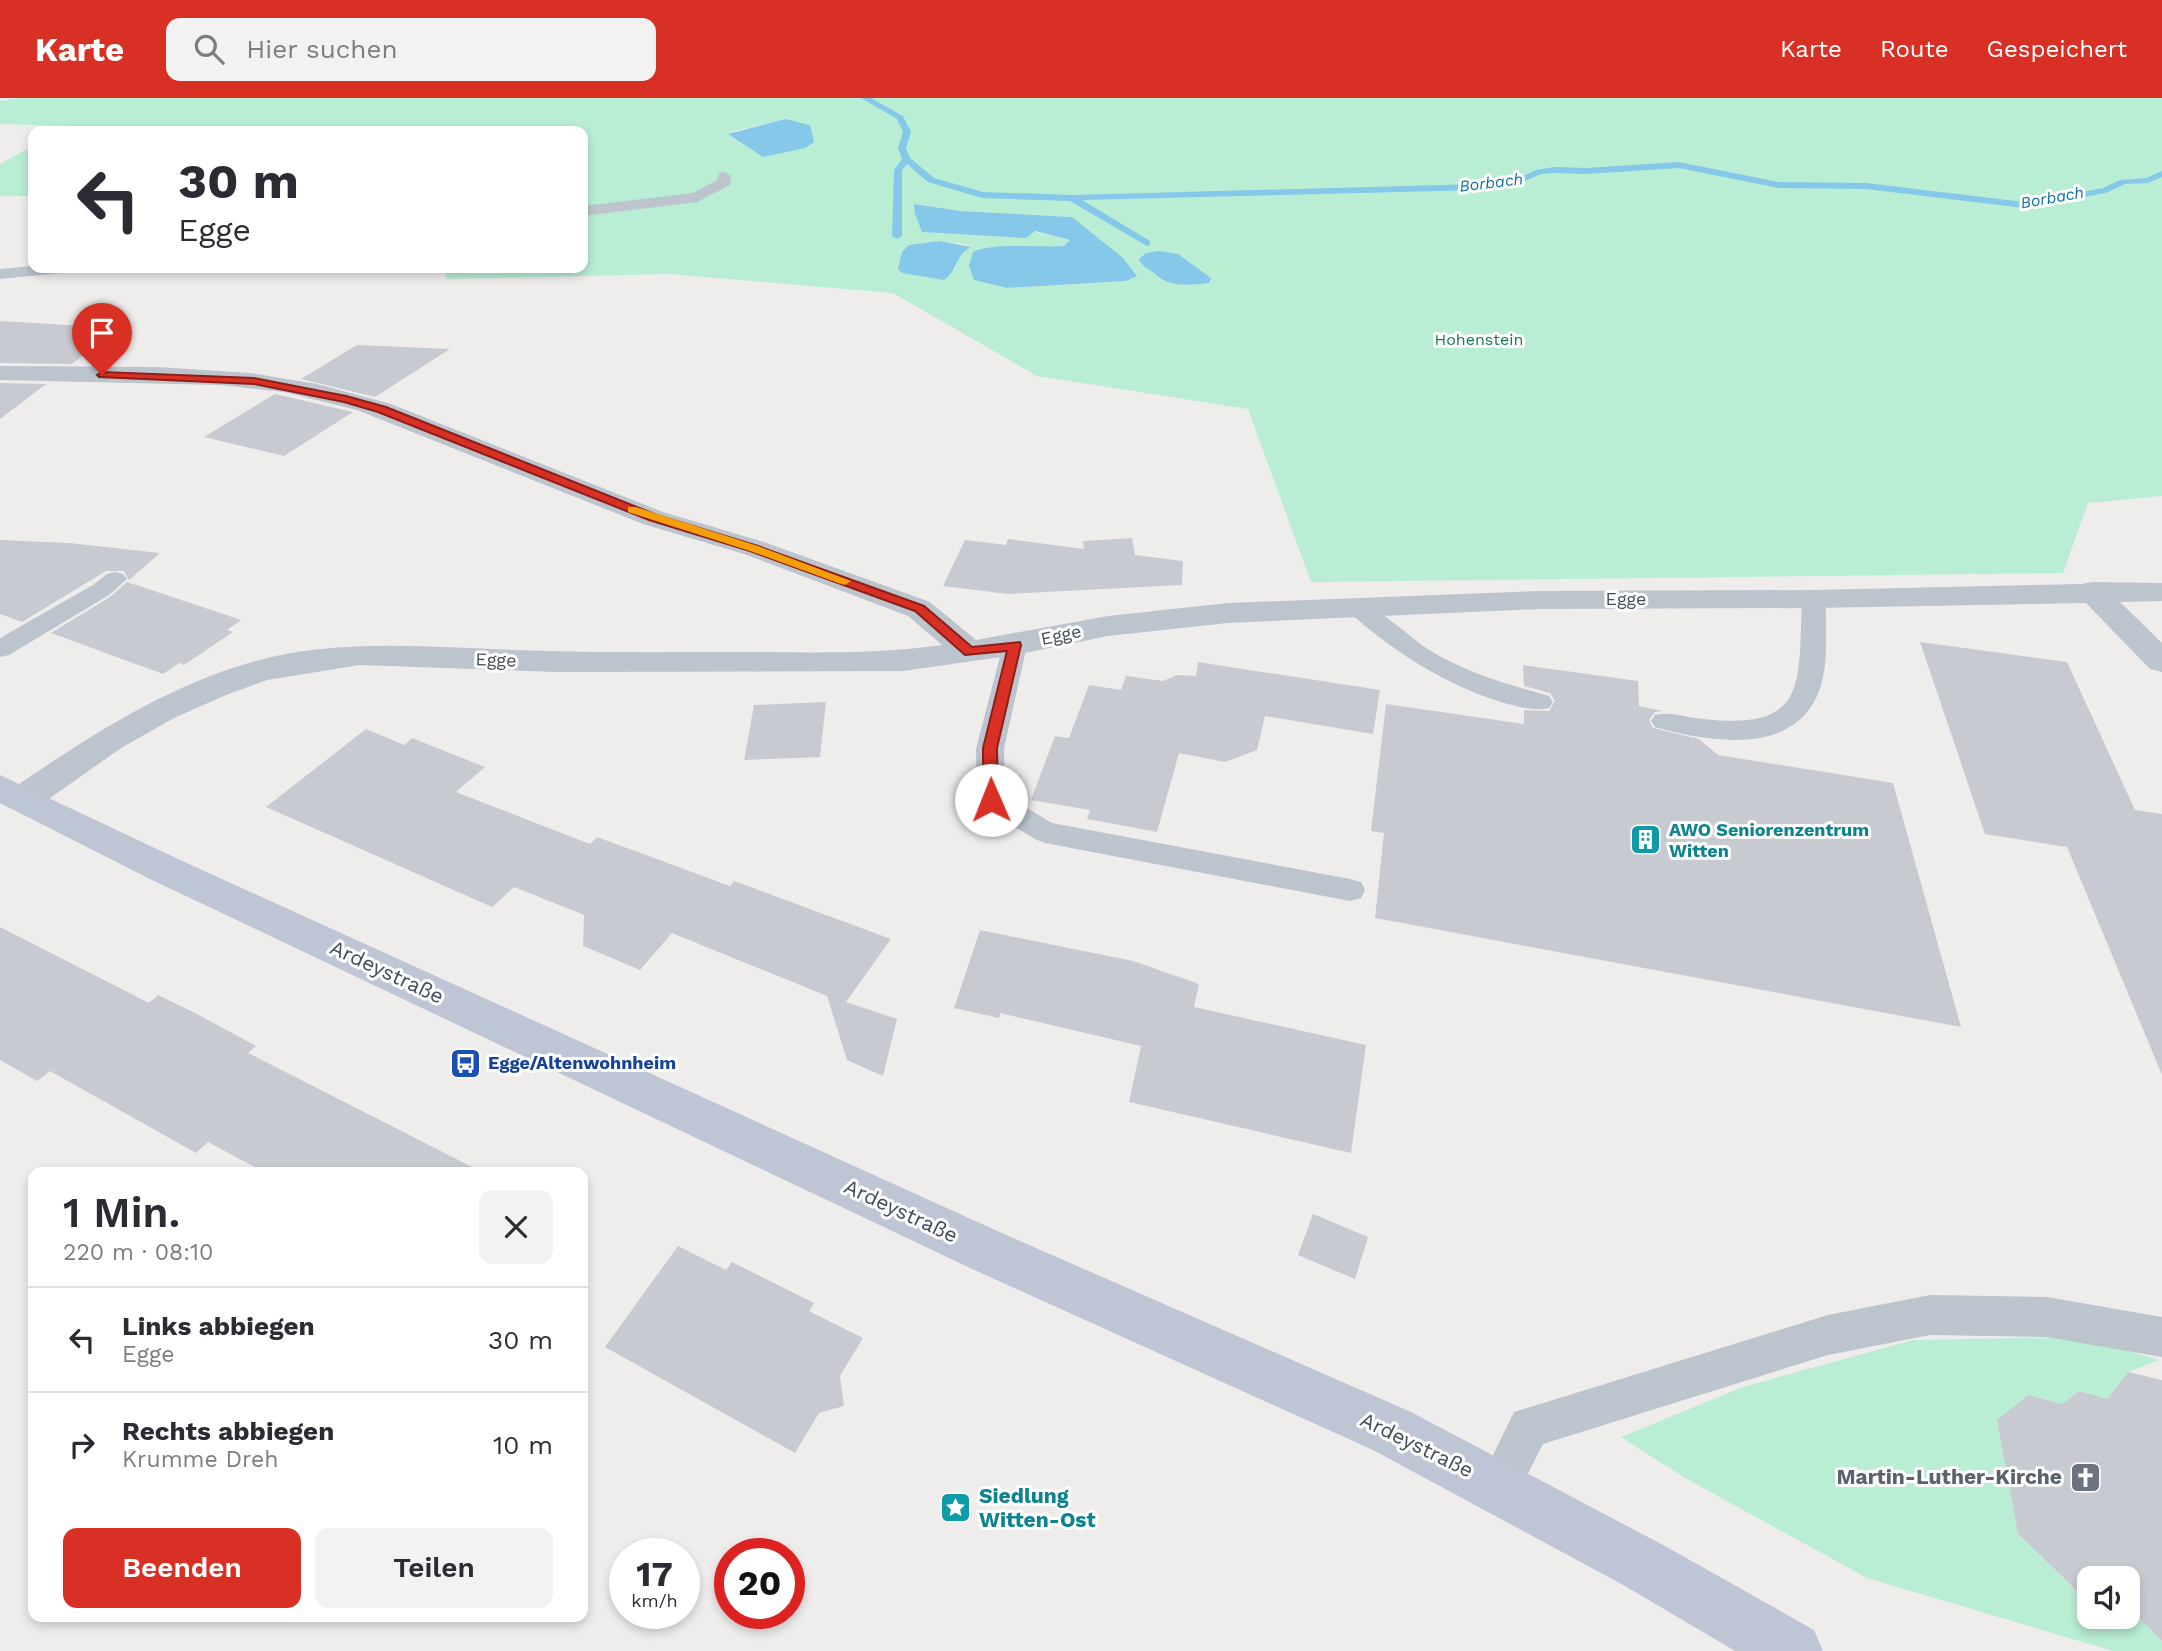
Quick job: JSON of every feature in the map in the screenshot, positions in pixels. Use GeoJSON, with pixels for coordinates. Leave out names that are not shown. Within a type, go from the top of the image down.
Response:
{"type":"FeatureCollection","features":[{"type":"Feature","properties":{"kind":"main road","name":"Ardeystraße"},"geometry":{"type":"LineString","coordinates":[[12,794],[164,869],[987,1251],[1392,1431],[1499,1486],[1793,1651]]}},
{"type":"Feature","properties":{"kind":"street"},"geometry":{"type":"LineString","coordinates":[[0,373],[254,381],[382,409],[653,517],[754,548],[919,609],[970,652]]}},
{"type":"Feature","properties":{"kind":"street"},"geometry":{"type":"LineString","coordinates":[[2092,592],[2162,663]]}},
{"type":"Feature","properties":{"kind":"street","name":"Egge"},"geometry":{"type":"LineString","coordinates":[[12,794],[162,710],[261,670],[360,655],[556,663],[903,661],[1015,645],[1108,626],[1228,613],[1539,600],[1814,599],[2162,592]]}},
{"type":"Feature","properties":{"kind":"lane"},"geometry":{"type":"LineString","coordinates":[[588,210],[697,197],[724,182],[724,176]]}},
{"type":"Feature","properties":{"kind":"lane"},"geometry":{"type":"LineString","coordinates":[[0,274],[28,271]]}},
{"type":"Feature","properties":{"kind":"lane"},"geometry":{"type":"LineString","coordinates":[[0,649],[11,634],[101,590],[115,579]]}},
{"type":"Feature","properties":{"kind":"lane"},"geometry":{"type":"LineString","coordinates":[[1664,721],[1679,726],[1747,730],[1773,726],[1793,713],[1808,686],[1814,599]]}},
{"type":"Feature","properties":{"kind":"lane"},"geometry":{"type":"LineString","coordinates":[[1359,608],[1385,632],[1448,673],[1509,697],[1540,702]]}},
{"type":"Feature","properties":{"kind":"lane"},"geometry":{"type":"LineString","coordinates":[[1015,645],[990,748],[991,800],[1045,832],[1350,890]]}},
{"type":"Feature","properties":{"kind":"lane"},"geometry":{"type":"LineString","coordinates":[[1499,1486],[1529,1427],[1828,1335],[1930,1315],[2047,1317],[2162,1337]]}},
{"type":"Feature","properties":{"kind":"green space","name":"Hohenstein"},"geometry":{"type":"Polygon","coordinates":[[[20,98],[2162,98],[2162,496],[2088,503],[2063,573],[1311,582],[1248,409],[1037,376],[893,293],[669,274],[447,279],[445,273],[588,273],[588,126],[0,124],[0,101],[20,98]],[[785,119],[729,134],[810,134],[785,119]],[[915,204],[1070,240],[1065,246],[1037,248],[974,280],[1007,288],[1126,281],[1136,276],[1072,217],[961,211],[915,204]],[[940,241],[909,245],[955,270],[958,256],[970,247],[940,241]]]}},
{"type":"Feature","properties":{"kind":"green space"},"geometry":{"type":"Polygon","coordinates":[[[28,149],[28,196],[0,196],[0,164],[28,149]]]}},
{"type":"Feature","properties":{"kind":"green space"},"geometry":{"type":"Polygon","coordinates":[[[2080,1337],[2159,1360],[2128,1372],[2122,1380],[2131,1405],[2079,1391],[2062,1404],[2028,1395],[1997,1420],[2018,1534],[2077,1592],[2077,1629],[2140,1629],[2140,1618],[2162,1641],[2162,1651],[2113,1651],[1867,1578],[1685,1478],[1621,1437],[1743,1387],[1913,1340],[2080,1337]]]}},
{"type":"Feature","properties":{"kind":"water"},"geometry":{"type":"Polygon","coordinates":[[[785,119],[810,125],[814,142],[805,148],[763,157],[728,134],[785,119]]]}},
{"type":"Feature","properties":{"kind":"water"},"geometry":{"type":"Polygon","coordinates":[[[914,204],[961,211],[1072,217],[1123,258],[1137,276],[1126,281],[1007,288],[974,280],[969,266],[973,252],[1004,246],[1064,246],[1070,240],[1035,231],[1026,238],[922,232],[914,204]]]}},
{"type":"Feature","properties":{"kind":"water"},"geometry":{"type":"Polygon","coordinates":[[[940,241],[971,247],[961,255],[952,272],[944,280],[902,273],[898,269],[902,252],[909,245],[940,241]]]}},
{"type":"Feature","properties":{"kind":"water"},"geometry":{"type":"Polygon","coordinates":[[[1159,251],[1178,254],[1211,278],[1209,283],[1167,282],[1140,262],[1139,259],[1146,253],[1159,251]]]}},
{"type":"Feature","properties":{"kind":"building"},"geometry":{"type":"Polygon","coordinates":[[[0,321],[118,328],[72,364],[0,363],[0,321]]]}},
{"type":"Feature","properties":{"kind":"building"},"geometry":{"type":"Polygon","coordinates":[[[357,345],[450,349],[375,397],[301,379],[357,345]]]}},
{"type":"Feature","properties":{"kind":"building"},"geometry":{"type":"Polygon","coordinates":[[[0,383],[46,384],[0,419],[0,383]]]}},
{"type":"Feature","properties":{"kind":"building"},"geometry":{"type":"Polygon","coordinates":[[[275,394],[353,412],[284,456],[204,437],[275,394]]]}},
{"type":"Feature","properties":{"kind":"building"},"geometry":{"type":"Polygon","coordinates":[[[1132,538],[1135,555],[1183,561],[1182,585],[1008,594],[943,586],[965,540],[1006,545],[1008,539],[1084,549],[1083,541],[1132,538]]]}},
{"type":"Feature","properties":{"kind":"building"},"geometry":{"type":"Polygon","coordinates":[[[0,540],[69,543],[160,553],[129,580],[124,571],[106,571],[22,622],[0,614],[0,540]]]}},
{"type":"Feature","properties":{"kind":"building"},"geometry":{"type":"Polygon","coordinates":[[[127,582],[241,620],[227,630],[233,632],[184,665],[179,663],[163,674],[51,633],[110,597],[127,582]]]}},
{"type":"Feature","properties":{"kind":"building"},"geometry":{"type":"Polygon","coordinates":[[[1920,642],[2067,662],[2135,810],[2162,814],[2162,1075],[2067,847],[1985,834],[1920,642]]]}},
{"type":"Feature","properties":{"kind":"building"},"geometry":{"type":"Polygon","coordinates":[[[1198,662],[1380,690],[1373,734],[1265,716],[1257,750],[1225,762],[1179,753],[1157,832],[1087,819],[1090,810],[1031,800],[1055,736],[1069,738],[1089,685],[1121,690],[1126,676],[1163,681],[1177,675],[1196,676],[1198,662]]]}},
{"type":"Feature","properties":{"kind":"building","name":"AWO Seniorenzentrum Witten"},"geometry":{"type":"Polygon","coordinates":[[[1523,665],[1638,681],[1639,706],[1663,711],[1655,712],[1649,720],[1653,728],[1699,739],[1718,755],[1893,783],[1961,1027],[1375,918],[1384,833],[1371,831],[1386,704],[1524,724],[1524,710],[1549,711],[1555,701],[1550,693],[1524,686],[1523,665]]]}},
{"type":"Feature","properties":{"kind":"building"},"geometry":{"type":"Polygon","coordinates":[[[826,702],[820,757],[744,760],[754,705],[826,702]]]}},
{"type":"Feature","properties":{"kind":"building"},"geometry":{"type":"Polygon","coordinates":[[[366,729],[404,745],[412,738],[485,767],[456,792],[590,844],[597,837],[730,886],[734,881],[891,939],[846,1002],[897,1019],[883,1076],[847,1060],[827,996],[672,933],[640,970],[583,946],[584,915],[514,887],[492,907],[266,807],[366,729]]]}},
{"type":"Feature","properties":{"kind":"building"},"geometry":{"type":"Polygon","coordinates":[[[0,927],[149,1003],[158,995],[195,1013],[256,1046],[248,1053],[472,1167],[255,1167],[208,1142],[196,1153],[50,1071],[37,1081],[0,1060],[0,927]]]}},
{"type":"Feature","properties":{"kind":"building"},"geometry":{"type":"Polygon","coordinates":[[[980,930],[1133,961],[1199,984],[1194,1007],[1366,1045],[1351,1153],[1129,1102],[1141,1046],[1000,1013],[999,1018],[954,1008],[980,930]]]}},
{"type":"Feature","properties":{"kind":"building"},"geometry":{"type":"Polygon","coordinates":[[[1313,1214],[1368,1237],[1355,1279],[1298,1255],[1313,1214]]]}},
{"type":"Feature","properties":{"kind":"building"},"geometry":{"type":"Polygon","coordinates":[[[678,1246],[726,1270],[732,1262],[814,1303],[809,1311],[863,1338],[840,1376],[844,1406],[819,1413],[795,1453],[605,1347],[678,1246]]]}},
{"type":"Feature","properties":{"kind":"building","name":"Martin-Luther-Kirche"},"geometry":{"type":"Polygon","coordinates":[[[2128,1372],[2162,1380],[2162,1641],[2140,1618],[2140,1566],[2077,1566],[2077,1591],[2018,1534],[1997,1420],[2028,1395],[2062,1404],[2079,1391],[2108,1399],[2128,1372]]]}},
{"type":"Feature","properties":{"kind":"waterway","name":"Borbach"},"geometry":{"type":"LineString","coordinates":[[865,98],[900,118],[907,132],[902,148],[906,159]]}},
{"type":"Feature","properties":{"kind":"waterway"},"geometry":{"type":"LineString","coordinates":[[897,236],[898,170],[906,159]]}},
{"type":"Feature","properties":{"kind":"waterway","name":"Borbach"},"geometry":{"type":"LineString","coordinates":[[906,159],[931,180],[982,195],[1072,198]]}},
{"type":"Feature","properties":{"kind":"waterway","name":"Borbach"},"geometry":{"type":"LineString","coordinates":[[1072,198],[1479,187],[1514,183],[1539,172],[1554,170],[1586,171],[1679,165],[1779,185],[1866,186],[2024,205],[2106,190],[2123,182],[2148,180],[2162,174]]}},
{"type":"Feature","properties":{"kind":"waterway"},"geometry":{"type":"LineString","coordinates":[[1072,198],[1147,243]]}},
{"type":"Feature","properties":{"kind":"slow traffic"},"geometry":{"type":"LineString","coordinates":[[632,509],[754,548],[845,581]]}},
{"type":"Feature","properties":{"kind":"place","name":"AWO Seniorenzentrum Witten"},"geometry":{"type":"Point","coordinates":[1646,840]}},
{"type":"Feature","properties":{"kind":"place","name":"Egge/Altenwohnheim"},"geometry":{"type":"Point","coordinates":[465,1063]}},
{"type":"Feature","properties":{"kind":"place","name":"Martin-Luther-Kirche"},"geometry":{"type":"Point","coordinates":[2085,1477]}},
{"type":"Feature","properties":{"kind":"place","name":"Siedlung Witten-Ost"},"geometry":{"type":"Point","coordinates":[956,1508]}},
{"type":"Feature","properties":{"kind":"route"},"geometry":{"type":"LineString","coordinates":[[102,375],[254,381],[382,409],[653,517],[754,548],[919,609],[970,652],[1015,645],[990,748],[991,800]]}}]}
